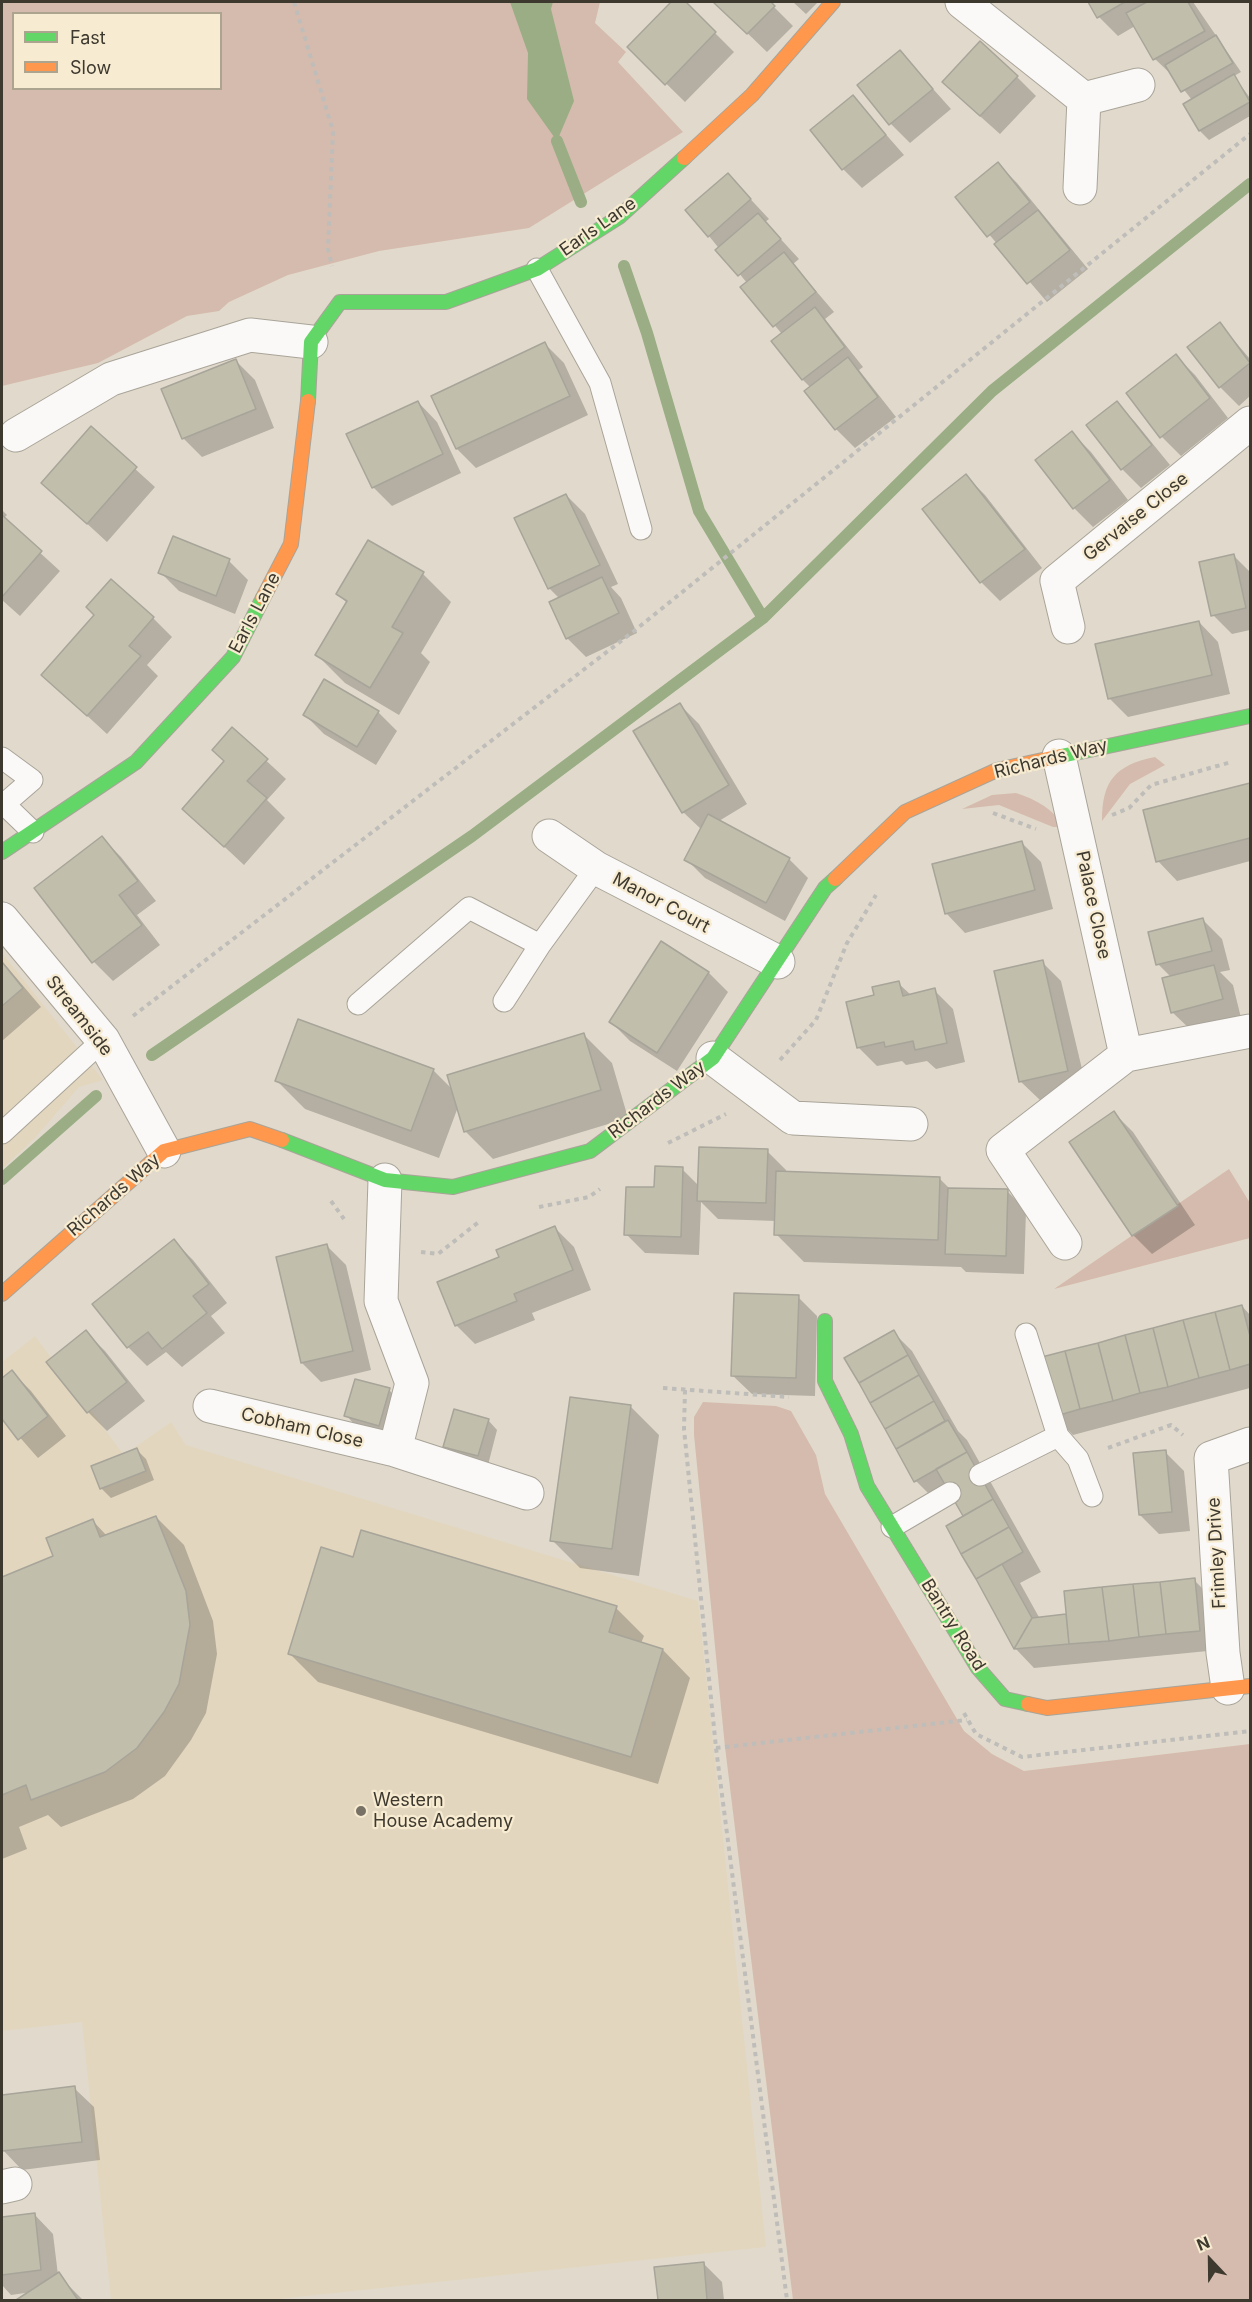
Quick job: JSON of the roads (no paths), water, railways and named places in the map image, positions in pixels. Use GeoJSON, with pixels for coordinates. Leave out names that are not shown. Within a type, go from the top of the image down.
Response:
{"type":"FeatureCollection","features":[{"type":"Feature","properties":{"kind":"street","name":"Earls Lane"},"geometry":{"type":"LineString","coordinates":[[2,852],[136,762],[233,657],[291,544],[310,387],[311,342],[340,302],[446,302],[537,268],[619,217],[752,95],[832,2]]}},
{"type":"Feature","properties":{"kind":"street"},"geometry":{"type":"LineString","coordinates":[[962,2],[1084,99]]}},
{"type":"Feature","properties":{"kind":"street"},"geometry":{"type":"LineString","coordinates":[[1084,99],[1138,85]]}},
{"type":"Feature","properties":{"kind":"street"},"geometry":{"type":"LineString","coordinates":[[1080,188],[1084,99]]}},
{"type":"Feature","properties":{"kind":"street"},"geometry":{"type":"LineString","coordinates":[[16,435],[111,379],[250,336],[311,342]]}},
{"type":"Feature","properties":{"kind":"street","name":"Gervaise Close"},"geometry":{"type":"LineString","coordinates":[[1068,627],[1058,581],[1251,423]]}},
{"type":"Feature","properties":{"kind":"street","name":"Richards Way"},"geometry":{"type":"LineString","coordinates":[[2,1294],[164,1151],[249,1129],[385,1180],[453,1186],[590,1151],[712,1058],[825,888],[905,812],[997,770],[1251,716]]}},
{"type":"Feature","properties":{"kind":"street","name":"Palace Close"},"geometry":{"type":"LineString","coordinates":[[1059,756],[1126,1055]]}},
{"type":"Feature","properties":{"kind":"street","name":"Manor Court"},"geometry":{"type":"LineString","coordinates":[[549,836],[596,868],[777,962]]}},
{"type":"Feature","properties":{"kind":"street","name":"Streamside"},"geometry":{"type":"LineString","coordinates":[[2,919],[103,1040],[164,1151]]}},
{"type":"Feature","properties":{"kind":"street"},"geometry":{"type":"LineString","coordinates":[[1065,1243],[1003,1150],[1126,1055],[1251,1031]]}},
{"type":"Feature","properties":{"kind":"street"},"geometry":{"type":"LineString","coordinates":[[712,1058],[793,1118],[911,1124]]}},
{"type":"Feature","properties":{"kind":"street"},"geometry":{"type":"LineString","coordinates":[[385,1180],[381,1301],[412,1383],[395,1450]]}},
{"type":"Feature","properties":{"kind":"street","name":"Bantry Road"},"geometry":{"type":"LineString","coordinates":[[825,1321],[825,1381],[851,1434],[867,1486],[978,1668],[1005,1699],[1047,1708],[1239,1687]]}},
{"type":"Feature","properties":{"kind":"street","name":"Cobham Close"},"geometry":{"type":"LineString","coordinates":[[210,1406],[395,1450],[528,1493]]}},
{"type":"Feature","properties":{"kind":"street","name":"Frimley Drive"},"geometry":{"type":"LineString","coordinates":[[1239,1687],[1223,1653],[1211,1458],[1251,1444]]}},
{"type":"Feature","properties":{"kind":"lane"},"geometry":{"type":"LineString","coordinates":[[537,268],[600,383],[641,529]]}},
{"type":"Feature","properties":{"kind":"lane"},"geometry":{"type":"LineString","coordinates":[[2,758],[32,780],[3,806],[33,832]]}},
{"type":"Feature","properties":{"kind":"lane"},"geometry":{"type":"LineString","coordinates":[[504,1001],[540,945],[596,868]]}},
{"type":"Feature","properties":{"kind":"lane"},"geometry":{"type":"LineString","coordinates":[[358,1004],[469,908],[540,945]]}},
{"type":"Feature","properties":{"kind":"lane"},"geometry":{"type":"LineString","coordinates":[[2,1133],[103,1040]]}},
{"type":"Feature","properties":{"kind":"lane"},"geometry":{"type":"LineString","coordinates":[[1026,1334],[1058,1436],[1078,1459],[1092,1496]]}},
{"type":"Feature","properties":{"kind":"lane"},"geometry":{"type":"LineString","coordinates":[[980,1475],[1058,1436]]}},
{"type":"Feature","properties":{"kind":"lane"},"geometry":{"type":"LineString","coordinates":[[892,1527],[950,1493]]}},
{"type":"Feature","properties":{"kind":"waterway"},"geometry":{"type":"LineString","coordinates":[[557,141],[581,202]]}},
{"type":"Feature","properties":{"kind":"waterway"},"geometry":{"type":"LineString","coordinates":[[152,1055],[472,836],[763,618],[992,391],[1250,184]]}},
{"type":"Feature","properties":{"kind":"waterway"},"geometry":{"type":"LineString","coordinates":[[624,266],[647,333],[699,511],[763,618]]}},
{"type":"Feature","properties":{"kind":"waterway"},"geometry":{"type":"LineString","coordinates":[[2,1179],[96,1096]]}},
{"type":"Feature","properties":{"kind":"place","name":"Western House Academy"},"geometry":{"type":"Point","coordinates":[361,1811]}}]}
